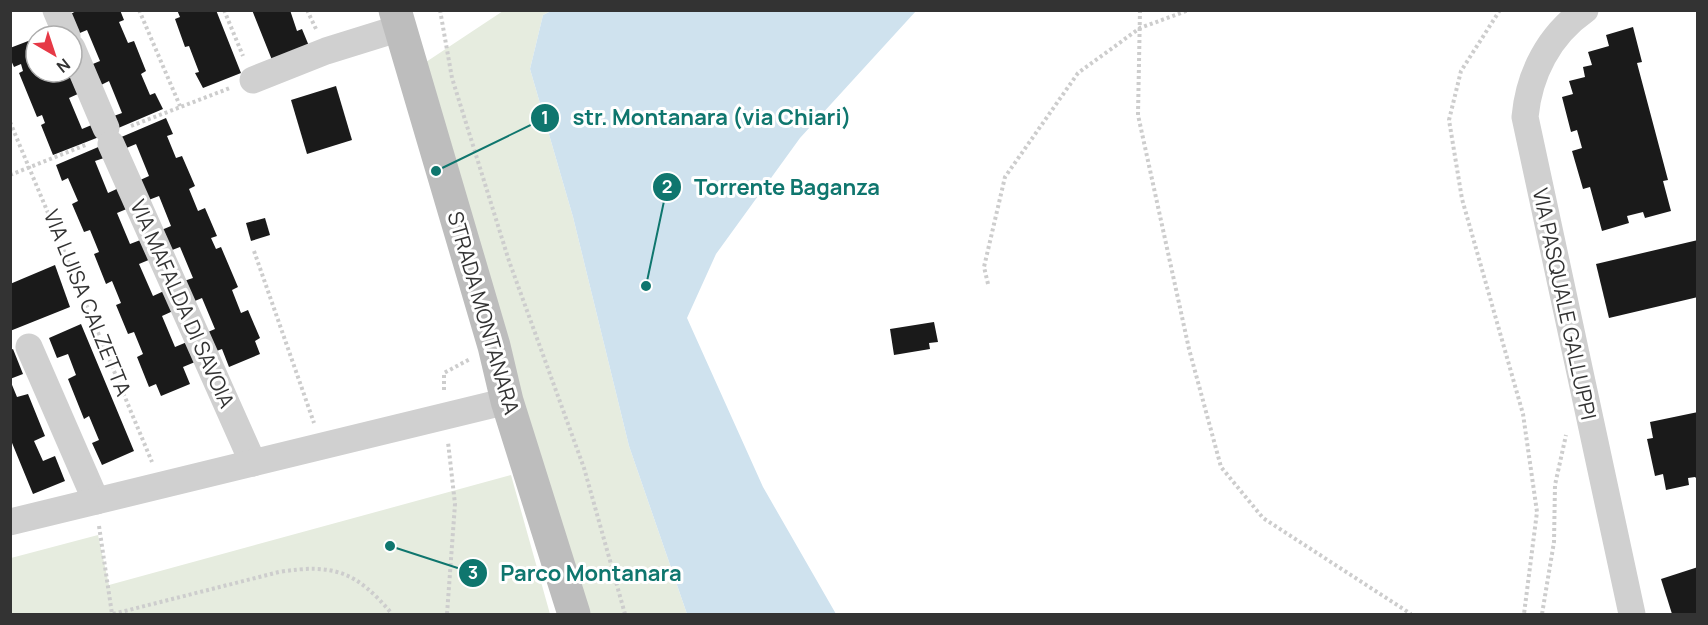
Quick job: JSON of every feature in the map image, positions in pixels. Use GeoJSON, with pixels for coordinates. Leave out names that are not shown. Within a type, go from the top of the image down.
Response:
{"type":"FeatureCollection","features":[{"type":"Feature","properties":{"kind":"street"},"geometry":{"type":"LineString","coordinates":[[56,10],[62,24]]}},
{"type":"Feature","properties":{"kind":"street","name":"VIA PASQUALE GALLUPPI"},"geometry":{"type":"LineString","coordinates":[[1585,10],[1568,24],[1547,48],[1532,84],[1525,117],[1632,615]]}},
{"type":"Feature","properties":{"kind":"street"},"geometry":{"type":"LineString","coordinates":[[253,80],[397,19]]}},
{"type":"Feature","properties":{"kind":"street","name":"STRADA MONTANARA"},"geometry":{"type":"LineString","coordinates":[[397,19],[494,346],[507,401],[574,615]]}},
{"type":"Feature","properties":{"kind":"street","name":"VIA MAFALDA DI SAVOIA"},"geometry":{"type":"LineString","coordinates":[[84,77],[253,463]]}},
{"type":"Feature","properties":{"kind":"street"},"geometry":{"type":"LineString","coordinates":[[29,347],[96,501]]}},
{"type":"Feature","properties":{"kind":"street"},"geometry":{"type":"LineString","coordinates":[[10,522],[507,401]]}},
{"type":"Feature","properties":{"kind":"path"},"geometry":{"type":"LineString","coordinates":[[139,10],[180,106]]}},
{"type":"Feature","properties":{"kind":"path"},"geometry":{"type":"LineString","coordinates":[[224,10],[253,80]]}},
{"type":"Feature","properties":{"kind":"path"},"geometry":{"type":"LineString","coordinates":[[440,10],[455,89],[509,261],[584,468],[625,615]]}},
{"type":"Feature","properties":{"kind":"path"},"geometry":{"type":"LineString","coordinates":[[1140,10],[1138,115],[1189,349],[1221,467],[1263,518],[1410,615]]}},
{"type":"Feature","properties":{"kind":"path"},"geometry":{"type":"LineString","coordinates":[[988,284],[984,267],[1005,177],[1078,73],[1140,28],[1189,10]]}},
{"type":"Feature","properties":{"kind":"path"},"geometry":{"type":"LineString","coordinates":[[1500,10],[1461,71],[1449,120],[1462,199],[1523,414],[1537,512],[1524,615]]}},
{"type":"Feature","properties":{"kind":"path","name":"VIA LUISA CALZETTA"},"geometry":{"type":"LineString","coordinates":[[10,122],[162,485]]}},
{"type":"Feature","properties":{"kind":"path"},"geometry":{"type":"LineString","coordinates":[[254,251],[322,446]]}},
{"type":"Feature","properties":{"kind":"path"},"geometry":{"type":"LineString","coordinates":[[1542,615],[1554,542],[1555,485],[1569,422],[1588,416]]}},
{"type":"Feature","properties":{"kind":"path"},"geometry":{"type":"LineString","coordinates":[[96,501],[113,615],[279,572],[306,568],[336,571],[359,580],[392,615]]}},
{"type":"Feature","properties":{"kind":"shaded area"},"geometry":{"type":"Polygon","coordinates":[[[503,11],[551,11],[543,15],[530,69],[573,217],[629,446],[687,614],[559,614],[426,62],[503,11]]]}},
{"type":"Feature","properties":{"kind":"shaded area"},"geometry":{"type":"Polygon","coordinates":[[[511,475],[550,614],[11,614],[11,558],[98,535],[109,585],[511,475]]]}},
{"type":"Feature","properties":{"kind":"water"},"geometry":{"type":"Polygon","coordinates":[[[551,11],[916,11],[800,138],[716,254],[687,318],[763,487],[836,614],[687,614],[629,446],[573,217],[530,69],[543,15],[551,11]]]}},
{"type":"Feature","properties":{"kind":"building"},"geometry":{"type":"Polygon","coordinates":[[[78,10],[120,10],[124,20],[119,22],[128,43],[134,41],[146,71],[141,74],[150,95],[155,93],[163,109],[116,129],[111,117],[122,113],[109,81],[97,87],[88,66],[100,61],[87,30],[84,31],[84,24],[70,24],[67,16],[78,10]]]}},
{"type":"Feature","properties":{"kind":"building"},"geometry":{"type":"Polygon","coordinates":[[[177,10],[216,10],[241,73],[203,88],[195,73],[199,72],[189,46],[185,47],[175,19],[180,17],[177,10]]]}},
{"type":"Feature","properties":{"kind":"building"},"geometry":{"type":"Polygon","coordinates":[[[252,10],[290,10],[297,31],[302,29],[309,46],[272,60],[252,10]]]}},
{"type":"Feature","properties":{"kind":"building"},"geometry":{"type":"Polygon","coordinates":[[[1633,27],[1642,62],[1637,63],[1668,180],[1663,181],[1671,211],[1645,218],[1643,212],[1627,216],[1629,223],[1602,231],[1590,187],[1583,189],[1572,151],[1582,148],[1577,130],[1571,132],[1562,97],[1573,94],[1569,81],[1585,77],[1583,67],[1592,65],[1588,52],[1609,46],[1606,35],[1633,27]]]}},
{"type":"Feature","properties":{"kind":"building"},"geometry":{"type":"Polygon","coordinates":[[[24,43],[24,84],[76,84],[80,93],[69,98],[82,129],[94,124],[99,137],[53,155],[41,125],[45,123],[42,115],[37,117],[19,73],[23,71],[21,64],[14,67],[10,58],[10,48],[24,43]]]}},
{"type":"Feature","properties":{"kind":"building"},"geometry":{"type":"Polygon","coordinates":[[[336,86],[352,140],[307,154],[291,100],[336,86]]]}},
{"type":"Feature","properties":{"kind":"building"},"geometry":{"type":"Polygon","coordinates":[[[166,118],[173,134],[167,136],[176,158],[182,156],[195,186],[189,189],[198,211],[205,208],[217,236],[211,238],[216,249],[221,247],[238,287],[232,290],[241,313],[248,310],[260,338],[255,341],[260,354],[229,367],[222,349],[211,353],[203,334],[215,329],[202,298],[190,303],[181,282],[193,278],[180,247],[167,252],[159,231],[171,226],[159,196],[146,201],[138,181],[149,176],[136,144],[124,149],[119,138],[166,118]]]}},
{"type":"Feature","properties":{"kind":"building"},"geometry":{"type":"Polygon","coordinates":[[[103,145],[107,157],[95,161],[108,193],[121,187],[129,208],[117,213],[130,244],[143,239],[151,259],[139,264],[153,296],[164,291],[173,311],[162,316],[175,347],[187,342],[195,362],[183,367],[190,384],[161,396],[156,384],[149,387],[137,357],[143,354],[134,332],[128,334],[116,305],[121,303],[112,281],[106,284],[94,254],[99,252],[90,230],[84,232],[72,204],[78,201],[68,178],[62,181],[56,165],[103,145]]]}},
{"type":"Feature","properties":{"kind":"building"},"geometry":{"type":"Polygon","coordinates":[[[265,218],[270,235],[251,241],[246,223],[265,218]]]}},
{"type":"Feature","properties":{"kind":"building"},"geometry":{"type":"Polygon","coordinates":[[[1698,240],[1698,297],[1609,318],[1596,264],[1698,240]]]}},
{"type":"Feature","properties":{"kind":"building"},"geometry":{"type":"Polygon","coordinates":[[[55,265],[70,307],[10,331],[10,284],[55,265]]]}},
{"type":"Feature","properties":{"kind":"building"},"geometry":{"type":"Polygon","coordinates":[[[934,322],[938,342],[929,343],[930,349],[894,355],[890,329],[934,322]]]}},
{"type":"Feature","properties":{"kind":"building"},"geometry":{"type":"Polygon","coordinates":[[[81,324],[134,451],[102,465],[92,443],[99,440],[89,416],[84,419],[68,379],[76,375],[68,354],[57,358],[49,338],[81,324]]]}},
{"type":"Feature","properties":{"kind":"building"},"geometry":{"type":"Polygon","coordinates":[[[13,349],[23,374],[10,379],[10,350],[13,349]]]}},
{"type":"Feature","properties":{"kind":"building"},"geometry":{"type":"Polygon","coordinates":[[[10,380],[17,397],[28,394],[45,436],[34,441],[43,461],[55,456],[65,481],[33,494],[10,438],[10,380]]]}},
{"type":"Feature","properties":{"kind":"building"},"geometry":{"type":"Polygon","coordinates":[[[1698,412],[1698,480],[1695,477],[1688,478],[1689,485],[1666,490],[1663,474],[1655,476],[1647,439],[1653,438],[1650,422],[1698,412]]]}},
{"type":"Feature","properties":{"kind":"building"},"geometry":{"type":"Polygon","coordinates":[[[1698,567],[1698,614],[1672,614],[1661,579],[1698,567]]]}},
{"type":"Feature","properties":{"kind":"place","name":"str. Montanara (via Chiari)"},"geometry":{"type":"Point","coordinates":[436,171]}},
{"type":"Feature","properties":{"kind":"place","name":"Torrente Baganza"},"geometry":{"type":"Point","coordinates":[646,286]}},
{"type":"Feature","properties":{"kind":"place","name":"Parco Montanara"},"geometry":{"type":"Point","coordinates":[390,546]}}]}
